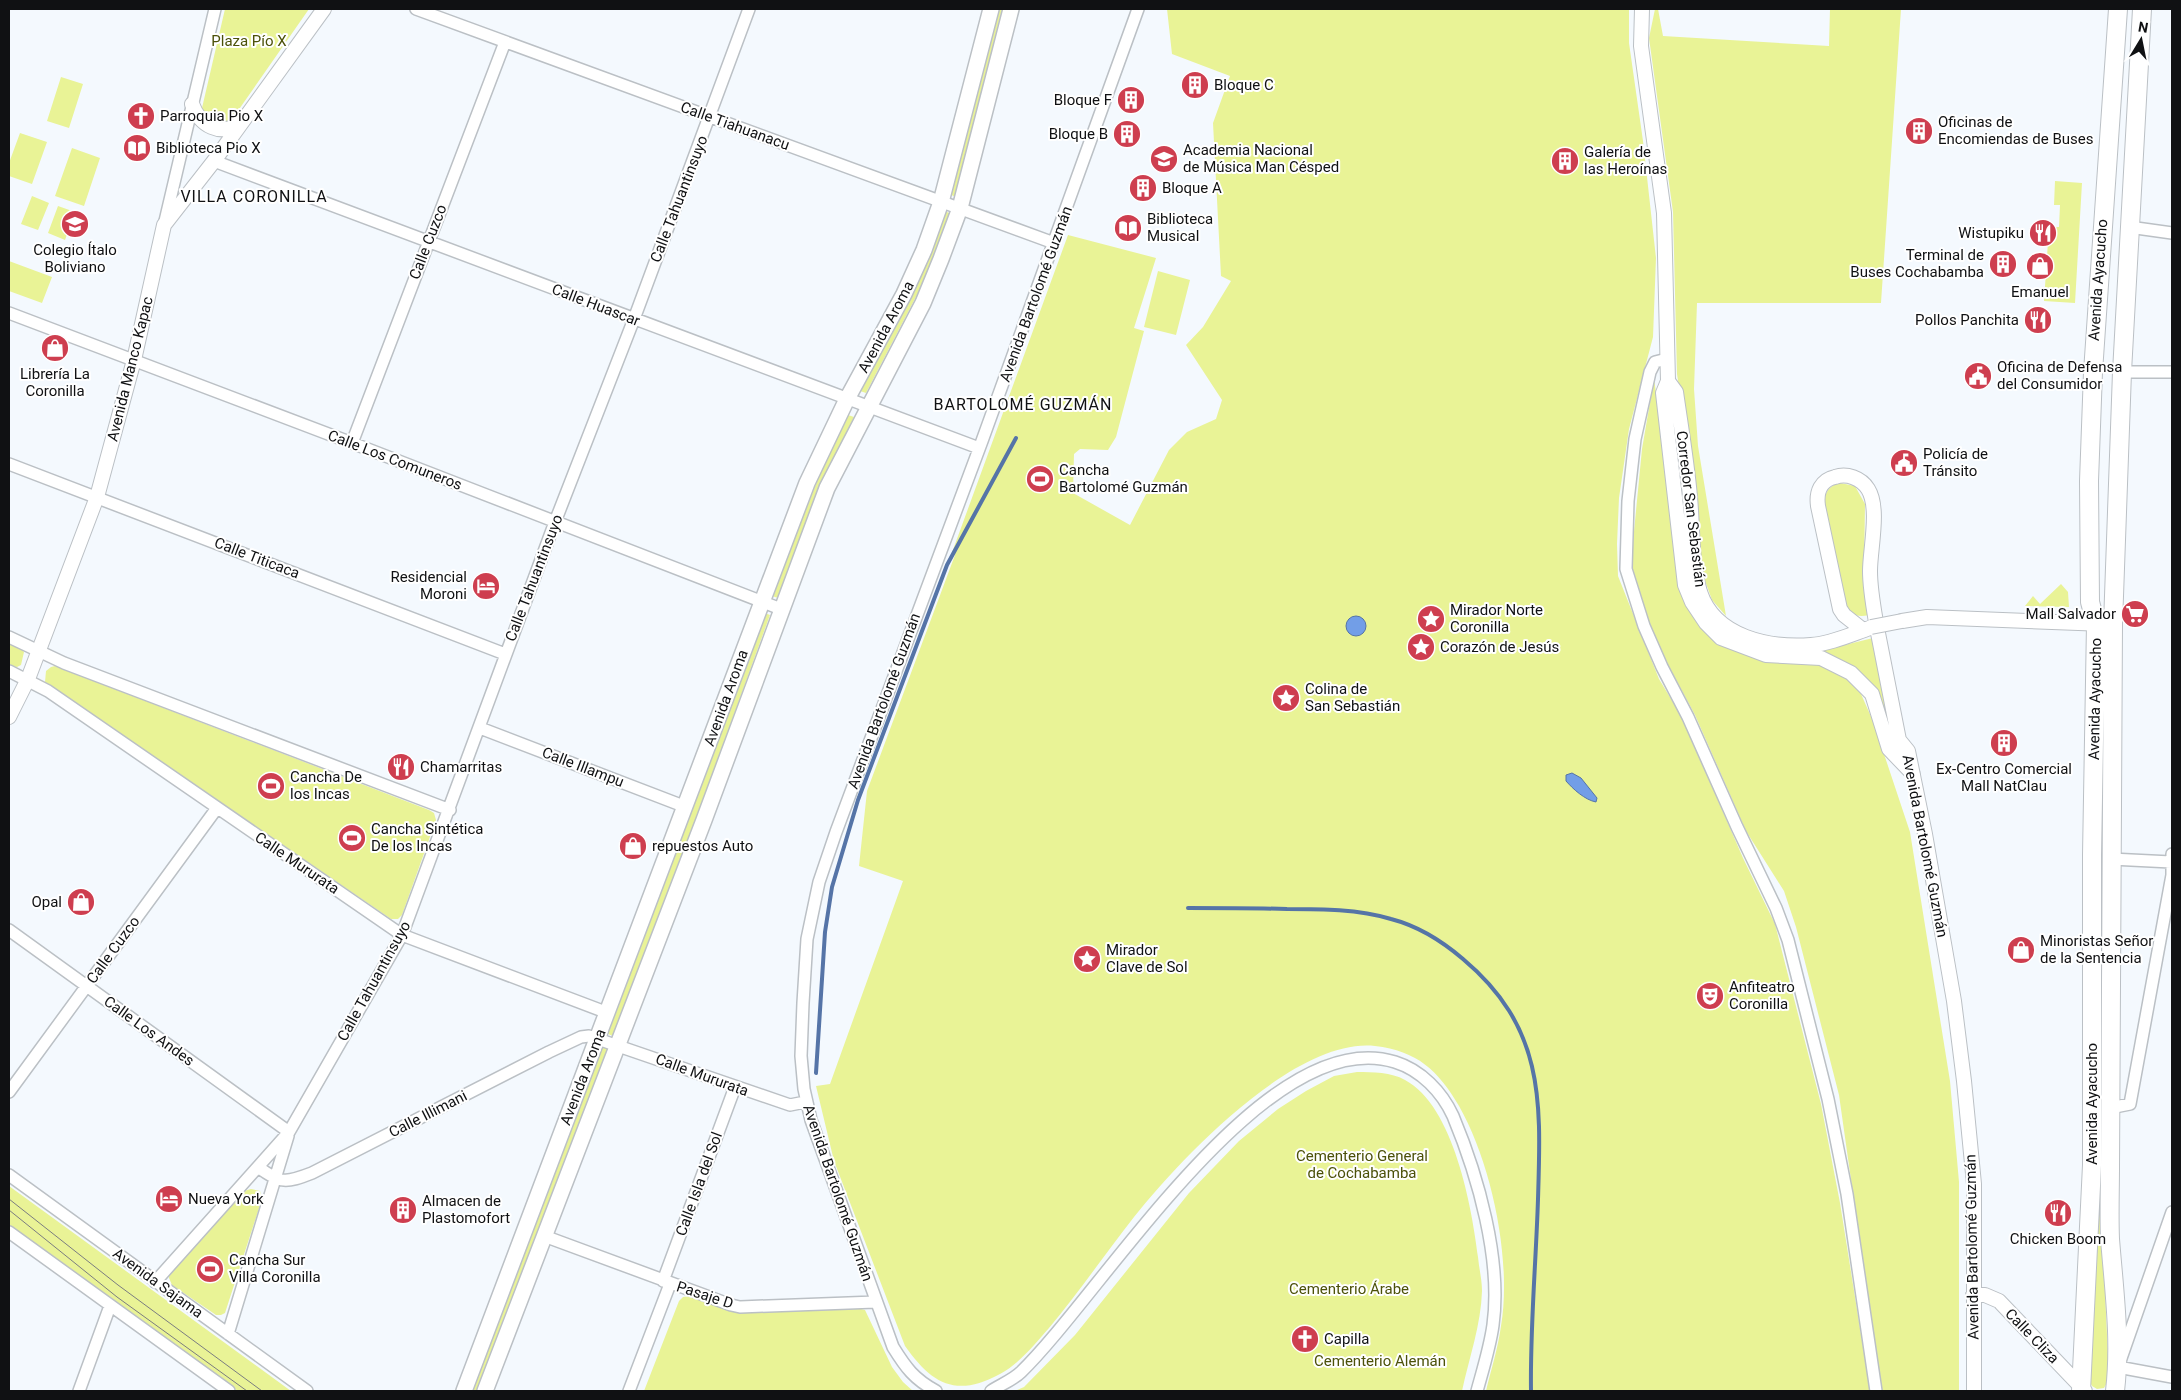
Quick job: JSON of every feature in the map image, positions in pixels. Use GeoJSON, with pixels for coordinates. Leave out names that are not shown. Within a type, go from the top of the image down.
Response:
{"type":"FeatureCollection","features":[{"type":"Feature","properties":{"kind":"main road","name":"Avenida Aroma"},"geometry":{"type":"LineString","coordinates":[[464,1391],[599,1038],[761,601],[807,483],[847,399],[904,294],[924,250],[941,202],[991,9]]}},
{"type":"Feature","properties":{"kind":"main road","name":"Avenida Aroma"},"geometry":{"type":"LineString","coordinates":[[485,1391],[704,820],[827,488],[867,406],[922,303],[942,259],[960,208],[1011,9]]}},
{"type":"Feature","properties":{"kind":"main road","name":"Avenida Ayacucho"},"geometry":{"type":"LineString","coordinates":[[2114,1391],[2118,1367],[2118,1331],[2110,1236],[2111,859],[2105,624],[2090,602],[2089,481],[2092,392],[2102,226],[2118,9]]}},
{"type":"Feature","properties":{"kind":"main road","name":"Avenida Ayacucho"},"geometry":{"type":"LineString","coordinates":[[2082,1390],[2092,1165],[2092,855],[2142,9]]}},
{"type":"Feature","properties":{"kind":"street","name":"Avenida Manco Kapac"},"geometry":{"type":"LineString","coordinates":[[9,717],[40,650],[97,497],[134,360],[215,9]]}},
{"type":"Feature","properties":{"kind":"street"},"geometry":{"type":"LineString","coordinates":[[164,226],[214,161],[324,9]]}},
{"type":"Feature","properties":{"kind":"street","name":"Calle Tiahuanacu"},"geometry":{"type":"LineString","coordinates":[[416,9],[1054,243]]}},
{"type":"Feature","properties":{"kind":"street","name":"Calle Tahuantinsuyo"},"geometry":{"type":"LineString","coordinates":[[155,1282],[289,1132],[402,935],[450,810],[505,654],[634,319],[749,9]]}},
{"type":"Feature","properties":{"kind":"street","name":"Avenida Bartolomé Guzmán"},"geometry":{"type":"LineString","coordinates":[[936,1391],[922,1384],[910,1374],[893,1347],[875,1302],[806,1102],[801,1056],[808,939],[820,882],[836,832],[979,448],[1138,9]]}},
{"type":"Feature","properties":{"kind":"street","name":"Corredor San Sebastián"},"geometry":{"type":"LineString","coordinates":[[1642,9],[1641,46],[1664,213],[1668,381],[1663,393],[1685,585],[1692,602],[1706,624],[1721,638],[1766,654],[1821,658],[1851,673],[1872,694],[1889,749],[1913,775]]}},
{"type":"Feature","properties":{"kind":"street","name":"Calle Cuzco"},"geometry":{"type":"LineString","coordinates":[[352,443],[504,42]]}},
{"type":"Feature","properties":{"kind":"street"},"geometry":{"type":"LineString","coordinates":[[192,104],[196,114],[203,123],[211,127],[222,130],[232,129],[241,124]]}},
{"type":"Feature","properties":{"kind":"street","name":"Calle Huascar"},"geometry":{"type":"LineString","coordinates":[[214,161],[979,448]]}},
{"type":"Feature","properties":{"kind":"street"},"geometry":{"type":"LineString","coordinates":[[2129,227],[2172,233]]}},
{"type":"Feature","properties":{"kind":"street","name":"Calle Los Comuneros"},"geometry":{"type":"LineString","coordinates":[[9,314],[352,443],[781,609]]}},
{"type":"Feature","properties":{"kind":"street"},"geometry":{"type":"LineString","coordinates":[[1667,359],[1656,362],[1650,372],[1636,439],[1628,501],[1626,569],[1644,626],[1662,668],[1688,717],[1734,821],[1776,908],[1788,940],[1828,1099],[1847,1194],[1876,1391]]}},
{"type":"Feature","properties":{"kind":"street"},"geometry":{"type":"LineString","coordinates":[[2122,372],[2172,372]]}},
{"type":"Feature","properties":{"kind":"street","name":"Corredor San Sebastián"},"geometry":{"type":"LineString","coordinates":[[1668,381],[1676,392],[1690,497],[1695,568],[1701,594],[1709,609],[1726,627],[1744,638],[1768,644],[1813,645],[1902,621],[1936,617],[2105,624]]}},
{"type":"Feature","properties":{"kind":"street","name":"Calle Titicaca"},"geometry":{"type":"LineString","coordinates":[[9,464],[505,654]]}},
{"type":"Feature","properties":{"kind":"street","name":"Avenida Bartolomé Guzmán"},"geometry":{"type":"LineString","coordinates":[[1867,629],[1844,615],[1840,609],[1818,506],[1817,497],[1820,488],[1828,479],[1837,476],[1853,477],[1862,481],[1869,490],[1874,506],[1870,573],[1874,608],[1899,740],[1908,751],[1913,775],[1954,1001],[1974,1184],[1974,1391]]}},
{"type":"Feature","properties":{"kind":"street"},"geometry":{"type":"LineString","coordinates":[[9,637],[64,663],[450,810]]}},
{"type":"Feature","properties":{"kind":"street","name":"Calle Mururata"},"geometry":{"type":"LineString","coordinates":[[9,671],[28,679],[48,691],[402,935],[608,1013]]}},
{"type":"Feature","properties":{"kind":"street","name":"Calle Illampu"},"geometry":{"type":"LineString","coordinates":[[480,728],[686,807]]}},
{"type":"Feature","properties":{"kind":"street","name":"Calle Cuzco"},"geometry":{"type":"LineString","coordinates":[[9,1092],[217,808]]}},
{"type":"Feature","properties":{"kind":"street"},"geometry":{"type":"LineString","coordinates":[[2110,1108],[2130,1104],[2172,875],[2171,858],[2111,859]]}},
{"type":"Feature","properties":{"kind":"street","name":"Calle Los Andes"},"geometry":{"type":"LineString","coordinates":[[9,930],[289,1132]]}},
{"type":"Feature","properties":{"kind":"street","name":"Calle Illimani"},"geometry":{"type":"LineString","coordinates":[[275,1180],[293,1180],[312,1172],[581,1037],[599,1038]]}},
{"type":"Feature","properties":{"kind":"street","name":"Calle Mururata"},"geometry":{"type":"LineString","coordinates":[[599,1038],[734,1087],[790,1105],[806,1102]]}},
{"type":"Feature","properties":{"kind":"street"},"geometry":{"type":"LineString","coordinates":[[990,1391],[1019,1374],[1053,1338],[1164,1201],[1221,1142],[1268,1099],[1294,1081],[1324,1066],[1353,1058],[1382,1058],[1405,1065],[1437,1090],[1450,1111],[1465,1145],[1481,1198],[1493,1274],[1494,1304],[1493,1325],[1477,1391]]}},
{"type":"Feature","properties":{"kind":"street","name":"Calle Isla del Sol"},"geometry":{"type":"LineString","coordinates":[[629,1391],[734,1087]]}},
{"type":"Feature","properties":{"kind":"street","name":"Calle Tahuantinsuyo"},"geometry":{"type":"LineString","coordinates":[[228,1334],[289,1132]]}},
{"type":"Feature","properties":{"kind":"street"},"geometry":{"type":"LineString","coordinates":[[258,1167],[275,1180]]}},
{"type":"Feature","properties":{"kind":"street","name":"Avenida Sajama"},"geometry":{"type":"LineString","coordinates":[[9,1175],[307,1391]]}},
{"type":"Feature","properties":{"kind":"street"},"geometry":{"type":"LineString","coordinates":[[2172,1212],[2118,1367],[2172,1377]]}},
{"type":"Feature","properties":{"kind":"street"},"geometry":{"type":"LineString","coordinates":[[9,1232],[224,1390]]}},
{"type":"Feature","properties":{"kind":"street","name":"Pasaje D"},"geometry":{"type":"LineString","coordinates":[[544,1236],[667,1283],[740,1307],[875,1302]]}},
{"type":"Feature","properties":{"kind":"street","name":"Calle Cliza"},"geometry":{"type":"LineString","coordinates":[[1973,1295],[1985,1295],[1999,1301],[2082,1390]]}},
{"type":"Feature","properties":{"kind":"street"},"geometry":{"type":"LineString","coordinates":[[79,1391],[110,1306]]}},
{"type":"Feature","properties":{"kind":"green space","name":"Plaza Pío X"},"geometry":{"type":"Polygon","coordinates":[[[225,9],[309,9],[235,115],[221,123],[204,117],[202,108],[225,9]]]}},
{"type":"Feature","properties":{"kind":"green space"},"geometry":{"type":"Polygon","coordinates":[[[996,9],[1002,9],[955,197],[950,194],[996,9]]]}},
{"type":"Feature","properties":{"kind":"green space","name":"Colina de San Sebastián"},"geometry":{"type":"Polygon","coordinates":[[[1167,9],[1629,9],[1629,43],[1643,141],[1656,258],[1653,337],[1629,429],[1619,498],[1618,576],[1659,679],[1682,717],[1743,858],[1775,924],[1821,1104],[1840,1203],[1870,1391],[1486,1391],[1501,1326],[1504,1300],[1504,1272],[1496,1213],[1490,1184],[1481,1156],[1471,1129],[1443,1082],[1425,1064],[1403,1052],[1375,1046],[1344,1048],[1310,1061],[1276,1081],[1242,1106],[1209,1135],[1134,1217],[1049,1328],[1027,1353],[1007,1370],[984,1381],[958,1386],[935,1378],[925,1370],[905,1346],[834,1161],[816,1086],[830,1084],[903,881],[859,866],[867,791],[955,555],[950,558],[1068,235],[1156,258],[1134,328],[1144,331],[1116,437],[1108,450],[1080,449],[1074,454],[1073,493],[1130,525],[1169,450],[1187,432],[1216,419],[1222,400],[1186,345],[1203,327],[1231,281],[1221,276],[1213,123],[1230,76],[1172,54],[1167,9]]]}},
{"type":"Feature","properties":{"kind":"green space"},"geometry":{"type":"Polygon","coordinates":[[[1655,9],[1658,9],[1663,36],[1829,46],[1830,9],[1901,9],[1881,303],[1697,303],[1694,389],[1698,446],[1726,616],[1712,600],[1704,578],[1697,539],[1697,510],[1677,374],[1673,212],[1649,38],[1655,9]]]}},
{"type":"Feature","properties":{"kind":"green space"},"geometry":{"type":"Polygon","coordinates":[[[61,77],[83,84],[69,128],[47,121],[61,77]]]}},
{"type":"Feature","properties":{"kind":"green space"},"geometry":{"type":"Polygon","coordinates":[[[20,133],[47,142],[32,184],[9,176],[9,163],[20,133]]]}},
{"type":"Feature","properties":{"kind":"green space"},"geometry":{"type":"Polygon","coordinates":[[[72,148],[100,158],[84,206],[55,196],[72,148]]]}},
{"type":"Feature","properties":{"kind":"green space"},"geometry":{"type":"Polygon","coordinates":[[[2055,181],[2082,183],[2075,303],[2044,301],[2049,227],[2059,227],[2060,205],[2054,205],[2055,181]]]}},
{"type":"Feature","properties":{"kind":"green space"},"geometry":{"type":"Polygon","coordinates":[[[32,196],[49,203],[38,230],[21,224],[32,196]]]}},
{"type":"Feature","properties":{"kind":"green space"},"geometry":{"type":"Polygon","coordinates":[[[58,206],[75,212],[65,240],[48,233],[58,206]]]}},
{"type":"Feature","properties":{"kind":"green space"},"geometry":{"type":"Polygon","coordinates":[[[945,211],[951,214],[919,291],[866,393],[860,391],[899,321],[917,282],[945,211]]]}},
{"type":"Feature","properties":{"kind":"green space"},"geometry":{"type":"Polygon","coordinates":[[[9,261],[52,277],[42,303],[9,291],[9,261]]]}},
{"type":"Feature","properties":{"kind":"green space"},"geometry":{"type":"Polygon","coordinates":[[[1158,271],[1190,280],[1176,335],[1144,327],[1158,271]]]}},
{"type":"Feature","properties":{"kind":"green space"},"geometry":{"type":"Polygon","coordinates":[[[1654,379],[1687,602],[1700,627],[1723,645],[1809,660],[1846,677],[1861,694],[1873,721],[1910,832],[1950,1081],[1959,1182],[1959,1391],[1881,1391],[1839,1095],[1796,927],[1784,891],[1746,831],[1695,715],[1659,648],[1633,580],[1632,552],[1642,449],[1654,379]]]}},
{"type":"Feature","properties":{"kind":"green space"},"geometry":{"type":"Polygon","coordinates":[[[848,415],[854,417],[815,499],[778,598],[772,596],[827,456],[848,415]]]}},
{"type":"Feature","properties":{"kind":"green space"},"geometry":{"type":"Polygon","coordinates":[[[1840,483],[1855,486],[1865,504],[1864,570],[1869,615],[1856,615],[1846,608],[1823,506],[1829,488],[1840,483]]]}},
{"type":"Feature","properties":{"kind":"green space"},"geometry":{"type":"Polygon","coordinates":[[[2061,584],[2068,592],[2069,607],[2025,606],[2033,596],[2040,604],[2061,584]]]}},
{"type":"Feature","properties":{"kind":"green space"},"geometry":{"type":"Polygon","coordinates":[[[765,613],[770,615],[698,814],[613,1036],[608,1034],[765,613]]]}},
{"type":"Feature","properties":{"kind":"green space"},"geometry":{"type":"Polygon","coordinates":[[[1873,638],[1892,739],[1860,672],[1820,651],[1873,638]]]}},
{"type":"Feature","properties":{"kind":"green space"},"geometry":{"type":"Polygon","coordinates":[[[9,643],[20,647],[24,652],[21,665],[17,667],[9,666],[9,643]]]}},
{"type":"Feature","properties":{"kind":"green space"},"geometry":{"type":"Polygon","coordinates":[[[55,666],[434,813],[436,820],[402,915],[398,919],[391,919],[45,682],[46,671],[55,666]]]}},
{"type":"Feature","properties":{"kind":"green space"},"geometry":{"type":"Polygon","coordinates":[[[2101,1017],[2102,1225],[2109,1379],[2104,1388],[2097,1389],[2092,1386],[2089,1380],[2098,1225],[2101,1017]]]}},
{"type":"Feature","properties":{"kind":"green space"},"geometry":{"type":"Polygon","coordinates":[[[602,1047],[608,1049],[478,1391],[471,1391],[602,1047]]]}},
{"type":"Feature","properties":{"kind":"green space","name":"Cementerio General de Cochabamba"},"geometry":{"type":"Polygon","coordinates":[[[1357,1072],[1376,1072],[1394,1075],[1405,1080],[1422,1093],[1436,1112],[1458,1160],[1471,1212],[1482,1291],[1477,1329],[1462,1391],[1015,1391],[1024,1387],[1075,1335],[1189,1193],[1239,1141],[1278,1109],[1306,1091],[1334,1076],[1357,1072]]]}},
{"type":"Feature","properties":{"kind":"green space"},"geometry":{"type":"Polygon","coordinates":[[[9,1186],[291,1391],[238,1391],[9,1226],[9,1186]]]}},
{"type":"Feature","properties":{"kind":"green space"},"geometry":{"type":"Polygon","coordinates":[[[251,1189],[260,1191],[262,1199],[225,1313],[216,1315],[172,1285],[169,1273],[244,1191],[251,1189]]]}},
{"type":"Feature","properties":{"kind":"green space"},"geometry":{"type":"Polygon","coordinates":[[[690,1296],[743,1313],[865,1310],[892,1367],[903,1382],[913,1391],[644,1391],[679,1301],[683,1297],[690,1296]]]}},
{"type":"Feature","properties":{"kind":"water"},"geometry":{"type":"Polygon","coordinates":[[[1356,616],[1363,619],[1366,626],[1363,633],[1356,636],[1349,633],[1346,626],[1349,619],[1356,616]]]}},
{"type":"Feature","properties":{"kind":"water"},"geometry":{"type":"Polygon","coordinates":[[[1572,773],[1581,778],[1597,798],[1596,802],[1584,797],[1566,781],[1566,775],[1572,773]]]}},
{"type":"Feature","properties":{"kind":"waterway"},"geometry":{"type":"LineString","coordinates":[[816,1073],[825,932],[832,887],[858,800],[947,565],[1016,438]]}},
{"type":"Feature","properties":{"kind":"waterway"},"geometry":{"type":"LineString","coordinates":[[1188,908],[1339,910],[1366,913],[1401,922],[1429,935],[1463,959],[1490,985],[1510,1012],[1524,1039],[1532,1068],[1537,1098],[1539,1130],[1531,1391]]}},
{"type":"Feature","properties":{"kind":"tram line"},"geometry":{"type":"LineString","coordinates":[[9,1199],[118,1285],[262,1391]]}},
{"type":"Feature","properties":{"kind":"tram line"},"geometry":{"type":"LineString","coordinates":[[9,1210],[117,1297],[247,1391]]}},
{"type":"Feature","properties":{"kind":"place","name":"Bloque C"},"geometry":{"type":"Point","coordinates":[1195,85]}},
{"type":"Feature","properties":{"kind":"place","name":"Bloque F"},"geometry":{"type":"Point","coordinates":[1131,100]}},
{"type":"Feature","properties":{"kind":"place","name":"Parroquia Pio X"},"geometry":{"type":"Point","coordinates":[141,116]}},
{"type":"Feature","properties":{"kind":"place","name":"Oficinas de Encomiendas de Buses"},"geometry":{"type":"Point","coordinates":[1919,131]}},
{"type":"Feature","properties":{"kind":"place","name":"Bloque B"},"geometry":{"type":"Point","coordinates":[1127,134]}},
{"type":"Feature","properties":{"kind":"place","name":"Biblioteca Pio X"},"geometry":{"type":"Point","coordinates":[137,148]}},
{"type":"Feature","properties":{"kind":"place","name":"Academia Nacional de Música Man Césped"},"geometry":{"type":"Point","coordinates":[1164,159]}},
{"type":"Feature","properties":{"kind":"place","name":"Galería de las Heroínas"},"geometry":{"type":"Point","coordinates":[1565,161]}},
{"type":"Feature","properties":{"kind":"place","name":"Bloque A"},"geometry":{"type":"Point","coordinates":[1143,188]}},
{"type":"Feature","properties":{"kind":"place","name":"Colegio Ítalo Boliviano"},"geometry":{"type":"Point","coordinates":[75,224]}},
{"type":"Feature","properties":{"kind":"place","name":"Biblioteca Musical"},"geometry":{"type":"Point","coordinates":[1128,228]}},
{"type":"Feature","properties":{"kind":"place","name":"Wistupiku"},"geometry":{"type":"Point","coordinates":[2043,233]}},
{"type":"Feature","properties":{"kind":"place","name":"Terminal de Buses Cochabamba"},"geometry":{"type":"Point","coordinates":[2003,264]}},
{"type":"Feature","properties":{"kind":"place","name":"Emanuel"},"geometry":{"type":"Point","coordinates":[2040,266]}},
{"type":"Feature","properties":{"kind":"place","name":"Pollos Panchita"},"geometry":{"type":"Point","coordinates":[2038,320]}},
{"type":"Feature","properties":{"kind":"place","name":"Librería La Coronilla"},"geometry":{"type":"Point","coordinates":[55,348]}},
{"type":"Feature","properties":{"kind":"place","name":"Oficina de Defensa del Consumidor"},"geometry":{"type":"Point","coordinates":[1978,376]}},
{"type":"Feature","properties":{"kind":"place","name":"Policía de Tránsito"},"geometry":{"type":"Point","coordinates":[1904,463]}},
{"type":"Feature","properties":{"kind":"place","name":"Cancha Bartolomé Guzmán"},"geometry":{"type":"Point","coordinates":[1040,479]}},
{"type":"Feature","properties":{"kind":"place","name":"Residencial Moroni"},"geometry":{"type":"Point","coordinates":[486,586]}},
{"type":"Feature","properties":{"kind":"place","name":"Mall Salvador"},"geometry":{"type":"Point","coordinates":[2135,614]}},
{"type":"Feature","properties":{"kind":"place","name":"Mirador Norte Coronilla"},"geometry":{"type":"Point","coordinates":[1431,619]}},
{"type":"Feature","properties":{"kind":"place","name":"Corazón de Jesús"},"geometry":{"type":"Point","coordinates":[1421,647]}},
{"type":"Feature","properties":{"kind":"place","name":"Colina de San Sebastián"},"geometry":{"type":"Point","coordinates":[1286,698]}},
{"type":"Feature","properties":{"kind":"place","name":"Ex-Centro Comercial Mall NatClau"},"geometry":{"type":"Point","coordinates":[2004,743]}},
{"type":"Feature","properties":{"kind":"place","name":"Chamarritas"},"geometry":{"type":"Point","coordinates":[401,767]}},
{"type":"Feature","properties":{"kind":"place","name":"Cancha De los Incas"},"geometry":{"type":"Point","coordinates":[271,786]}},
{"type":"Feature","properties":{"kind":"place","name":"Cancha Sintética De los Incas"},"geometry":{"type":"Point","coordinates":[352,838]}},
{"type":"Feature","properties":{"kind":"place","name":"repuestos Auto"},"geometry":{"type":"Point","coordinates":[633,846]}},
{"type":"Feature","properties":{"kind":"place","name":"Opal"},"geometry":{"type":"Point","coordinates":[81,902]}},
{"type":"Feature","properties":{"kind":"place","name":"Minoristas Señor de la Sentencia"},"geometry":{"type":"Point","coordinates":[2021,950]}},
{"type":"Feature","properties":{"kind":"place","name":"Mirador Clave de Sol"},"geometry":{"type":"Point","coordinates":[1087,959]}},
{"type":"Feature","properties":{"kind":"place","name":"Anfiteatro Coronilla"},"geometry":{"type":"Point","coordinates":[1710,996]}},
{"type":"Feature","properties":{"kind":"place","name":"Nueva York"},"geometry":{"type":"Point","coordinates":[169,1199]}},
{"type":"Feature","properties":{"kind":"place","name":"Almacen de Plastomofort"},"geometry":{"type":"Point","coordinates":[403,1210]}},
{"type":"Feature","properties":{"kind":"place","name":"Chicken Boom"},"geometry":{"type":"Point","coordinates":[2058,1213]}},
{"type":"Feature","properties":{"kind":"place","name":"Cancha Sur Villa Coronilla"},"geometry":{"type":"Point","coordinates":[210,1269]}},
{"type":"Feature","properties":{"kind":"place","name":"Capilla"},"geometry":{"type":"Point","coordinates":[1305,1339]}},
{"type":"Feature","properties":{"kind":"district","name":"VILLA CORONILLA"},"geometry":{"type":"Point","coordinates":[254,196]}},
{"type":"Feature","properties":{"kind":"district","name":"BARTOLOMÉ GUZMÁN"},"geometry":{"type":"Point","coordinates":[1023,404]}},
{"type":"Feature","properties":{"kind":"park label","name":"Cementerio Árabe"},"geometry":{"type":"Point","coordinates":[1349,1289]}},
{"type":"Feature","properties":{"kind":"park label","name":"Cementerio Alemán"},"geometry":{"type":"Point","coordinates":[1380,1361]}}]}
